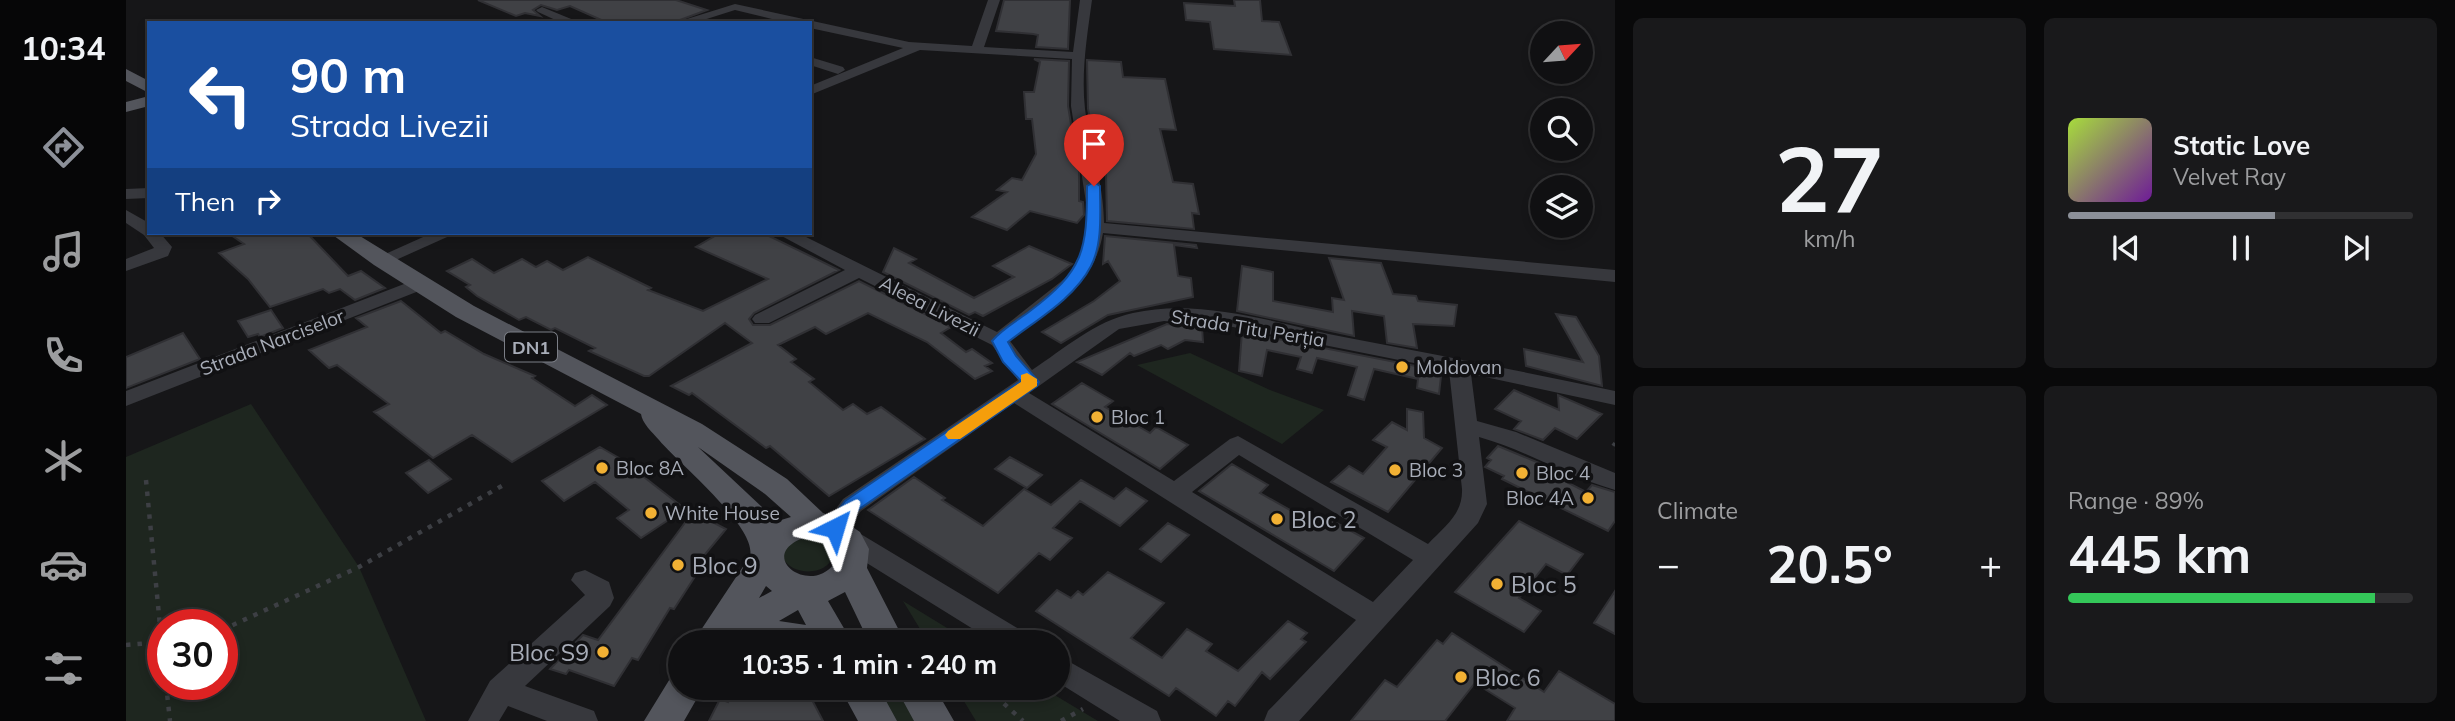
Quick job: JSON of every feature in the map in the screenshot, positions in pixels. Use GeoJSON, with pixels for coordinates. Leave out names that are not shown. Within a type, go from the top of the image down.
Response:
{"type":"FeatureCollection","features":[{"type":"Feature","properties":{"kind":"main road"},"geometry":{"type":"LineString","coordinates":[[126,74],[141,99]]}},
{"type":"Feature","properties":{"kind":"main road","name":"DN1"},"geometry":{"type":"LineString","coordinates":[[344,235],[417,285],[685,426],[776,486],[837,540],[881,630]]}},
{"type":"Feature","properties":{"kind":"main road","name":"DN1"},"geometry":{"type":"LineString","coordinates":[[647,406],[690,456],[752,516],[777,580],[804,590]]}},
{"type":"Feature","properties":{"kind":"main road"},"geometry":{"type":"LineString","coordinates":[[720,630],[767,553],[785,529],[837,540],[832,584],[804,590],[739,630]]}},
{"type":"Feature","properties":{"kind":"main road"},"geometry":{"type":"LineString","coordinates":[[804,590],[827,630]]}},
{"type":"Feature","properties":{"kind":"main road"},"geometry":{"type":"LineString","coordinates":[[663,721],[676,700]]}},
{"type":"Feature","properties":{"kind":"main road"},"geometry":{"type":"LineString","coordinates":[[866,700],[878,721]]}},
{"type":"Feature","properties":{"kind":"main road"},"geometry":{"type":"LineString","coordinates":[[922,700],[935,721]]}},
{"type":"Feature","properties":{"kind":"street"},"geometry":{"type":"LineString","coordinates":[[743,7],[758,0]]}},
{"type":"Feature","properties":{"kind":"street"},"geometry":{"type":"LineString","coordinates":[[977,48],[994,0]]}},
{"type":"Feature","properties":{"kind":"street"},"geometry":{"type":"LineString","coordinates":[[1086,0],[1078,109],[1094,186],[1094,227],[1085,265],[1072,284],[1000,341],[1014,364],[1023,388],[1175,493],[1376,618]]}},
{"type":"Feature","properties":{"kind":"street"},"geometry":{"type":"LineString","coordinates":[[686,21],[727,8],[743,7],[796,21]]}},
{"type":"Feature","properties":{"kind":"street"},"geometry":{"type":"LineString","coordinates":[[542,10],[567,21]]}},
{"type":"Feature","properties":{"kind":"street"},"geometry":{"type":"LineString","coordinates":[[812,24],[917,47],[977,48],[1080,56]]}},
{"type":"Feature","properties":{"kind":"street"},"geometry":{"type":"LineString","coordinates":[[812,90],[917,47]]}},
{"type":"Feature","properties":{"kind":"street"},"geometry":{"type":"LineString","coordinates":[[812,62],[838,70],[812,80]]}},
{"type":"Feature","properties":{"kind":"street"},"geometry":{"type":"LineString","coordinates":[[126,194],[147,193]]}},
{"type":"Feature","properties":{"kind":"street"},"geometry":{"type":"LineString","coordinates":[[126,215],[147,230]]}},
{"type":"Feature","properties":{"kind":"street"},"geometry":{"type":"LineString","coordinates":[[1094,227],[1299,248],[1400,253],[1615,276]]}},
{"type":"Feature","properties":{"kind":"street"},"geometry":{"type":"LineString","coordinates":[[126,265],[162,251],[163,247],[153,235]]}},
{"type":"Feature","properties":{"kind":"street"},"geometry":{"type":"LineString","coordinates":[[381,261],[442,235]]}},
{"type":"Feature","properties":{"kind":"street","name":"Aleea Livezii"},"geometry":{"type":"LineString","coordinates":[[789,235],[1000,341]]}},
{"type":"Feature","properties":{"kind":"street","name":"Aleea Livezii"},"geometry":{"type":"LineString","coordinates":[[762,319],[860,270]]}},
{"type":"Feature","properties":{"kind":"street","name":"Strada Narciselor"},"geometry":{"type":"LineString","coordinates":[[126,399],[417,285]]}},
{"type":"Feature","properties":{"kind":"street","name":"Strada Titu Perția"},"geometry":{"type":"LineString","coordinates":[[837,540],[852,505],[1112,326],[1131,318],[1155,315],[1227,321],[1615,398]]}},
{"type":"Feature","properties":{"kind":"street"},"geometry":{"type":"LineString","coordinates":[[1279,721],[1469,517],[1475,504],[1459,365]]}},
{"type":"Feature","properties":{"kind":"street"},"geometry":{"type":"LineString","coordinates":[[1467,426],[1508,437],[1586,473],[1615,482]]}},
{"type":"Feature","properties":{"kind":"street"},"geometry":{"type":"LineString","coordinates":[[1175,493],[1238,444],[1431,558]]}},
{"type":"Feature","properties":{"kind":"street"},"geometry":{"type":"LineString","coordinates":[[837,540],[996,630]]}},
{"type":"Feature","properties":{"kind":"street"},"geometry":{"type":"LineString","coordinates":[[484,721],[501,690],[600,598],[599,590],[585,580]]}},
{"type":"Feature","properties":{"kind":"street"},"geometry":{"type":"LineString","coordinates":[[1070,675],[1146,721]]}},
{"type":"Feature","properties":{"kind":"street"},"geometry":{"type":"LineString","coordinates":[[501,690],[583,721]]}},
{"type":"Feature","properties":{"kind":"path"},"geometry":{"type":"LineString","coordinates":[[1615,443],[1612,447],[1615,449]]}},
{"type":"Feature","properties":{"kind":"path"},"geometry":{"type":"LineString","coordinates":[[146,480],[159,609]]}},
{"type":"Feature","properties":{"kind":"path"},"geometry":{"type":"LineString","coordinates":[[238,623],[359,567],[507,483]]}},
{"type":"Feature","properties":{"kind":"path"},"geometry":{"type":"LineString","coordinates":[[126,645],[147,643]]}},
{"type":"Feature","properties":{"kind":"path"},"geometry":{"type":"LineString","coordinates":[[168,700],[170,721]]}},
{"type":"Feature","properties":{"kind":"path"},"geometry":{"type":"LineString","coordinates":[[1000,700],[1023,721]]}},
{"type":"Feature","properties":{"kind":"path"},"geometry":{"type":"LineString","coordinates":[[1061,721],[1088,707]]}},
{"type":"Feature","properties":{"kind":"shaded area"},"geometry":{"type":"Polygon","coordinates":[[[1190,353],[1270,390],[1324,410],[1282,444],[1137,365],[1190,353]]]}},
{"type":"Feature","properties":{"kind":"shaded area"},"geometry":{"type":"Polygon","coordinates":[[[251,404],[359,567],[426,721],[126,721],[126,457],[251,404]]]}},
{"type":"Feature","properties":{"kind":"shaded area"},"geometry":{"type":"Polygon","coordinates":[[[812,534],[831,545],[833,555],[830,562],[816,571],[797,570],[783,558],[785,546],[812,534]]]}},
{"type":"Feature","properties":{"kind":"shaded area"},"geometry":{"type":"Polygon","coordinates":[[[903,601],[950,630],[921,630],[903,601]]]}},
{"type":"Feature","properties":{"kind":"shaded area"},"geometry":{"type":"Polygon","coordinates":[[[884,700],[903,700],[916,721],[896,721],[884,700]]]}},
{"type":"Feature","properties":{"kind":"shaded area"},"geometry":{"type":"Polygon","coordinates":[[[963,700],[1063,700],[1098,721],[976,721],[963,700]]]}},
{"type":"Feature","properties":{"kind":"building"},"geometry":{"type":"Polygon","coordinates":[[[478,0],[676,0],[707,10],[677,21],[604,21],[570,6],[557,10],[541,5],[533,10],[540,16],[525,13],[516,16],[478,0]]]}},
{"type":"Feature","properties":{"kind":"building"},"geometry":{"type":"Polygon","coordinates":[[[1004,0],[1070,0],[1068,49],[1036,47],[1038,35],[996,31],[1004,0]]]}},
{"type":"Feature","properties":{"kind":"building"},"geometry":{"type":"Polygon","coordinates":[[[1234,0],[1260,0],[1262,21],[1279,22],[1291,55],[1214,49],[1210,22],[1186,20],[1184,3],[1235,6],[1234,0]]]}},
{"type":"Feature","properties":{"kind":"building"},"geometry":{"type":"Polygon","coordinates":[[[1034,59],[1069,61],[1068,106],[1079,172],[1079,201],[1083,202],[1084,215],[1077,223],[1030,211],[1007,230],[972,217],[1007,192],[997,190],[1012,178],[1022,180],[1036,154],[1032,119],[1026,119],[1024,92],[1034,92],[1040,62],[1034,59]]]}},
{"type":"Feature","properties":{"kind":"building"},"geometry":{"type":"Polygon","coordinates":[[[1087,60],[1121,62],[1123,77],[1165,79],[1176,130],[1160,129],[1173,182],[1193,184],[1199,214],[1192,213],[1194,229],[1107,221],[1106,174],[1101,174],[1088,109],[1087,60]]]}},
{"type":"Feature","properties":{"kind":"building"},"geometry":{"type":"Polygon","coordinates":[[[231,235],[309,235],[348,276],[361,271],[385,288],[355,300],[340,289],[329,293],[323,289],[270,307],[248,279],[219,253],[244,244],[231,235]]]}},
{"type":"Feature","properties":{"kind":"building"},"geometry":{"type":"Polygon","coordinates":[[[717,235],[767,235],[839,270],[754,313],[749,319],[753,325],[770,325],[859,281],[951,327],[941,333],[966,352],[972,349],[992,363],[985,366],[992,371],[975,379],[927,342],[868,313],[826,334],[815,327],[778,345],[796,359],[791,362],[814,379],[809,382],[843,410],[853,404],[867,414],[881,407],[925,439],[829,496],[770,446],[766,448],[692,393],[689,395],[671,386],[752,343],[725,323],[649,376],[644,376],[589,351],[595,348],[555,328],[551,330],[526,317],[519,320],[477,296],[466,287],[470,285],[447,271],[472,259],[494,273],[522,259],[536,267],[547,261],[563,270],[588,257],[651,288],[648,290],[703,311],[768,279],[696,247],[717,235]]]}},
{"type":"Feature","properties":{"kind":"building"},"geometry":{"type":"Polygon","coordinates":[[[1105,236],[1196,245],[1197,248],[1174,245],[1178,276],[1191,278],[1193,297],[1108,315],[1061,343],[1042,332],[1094,301],[1120,281],[1108,261],[1103,264],[1105,236]]]}},
{"type":"Feature","properties":{"kind":"building"},"geometry":{"type":"Polygon","coordinates":[[[1029,246],[1072,264],[1052,279],[983,316],[975,312],[969,315],[883,272],[894,248],[916,259],[909,263],[974,298],[1014,277],[993,266],[1029,246]]]}},
{"type":"Feature","properties":{"kind":"building"},"geometry":{"type":"Polygon","coordinates":[[[1329,258],[1381,263],[1393,294],[1416,296],[1418,301],[1457,305],[1454,326],[1413,324],[1417,348],[1387,343],[1384,316],[1352,311],[1354,336],[1237,311],[1242,266],[1273,272],[1273,301],[1333,312],[1332,298],[1344,300],[1329,258]]]}},
{"type":"Feature","properties":{"kind":"building"},"geometry":{"type":"Polygon","coordinates":[[[401,301],[441,333],[445,331],[484,354],[535,376],[532,378],[575,406],[592,395],[607,405],[512,462],[472,435],[433,458],[374,412],[389,404],[337,365],[329,368],[309,350],[367,327],[356,318],[401,301]]]}},
{"type":"Feature","properties":{"kind":"building"},"geometry":{"type":"Polygon","coordinates":[[[271,310],[283,328],[260,337],[258,334],[248,337],[238,321],[271,310]]]}},
{"type":"Feature","properties":{"kind":"building"},"geometry":{"type":"Polygon","coordinates":[[[1556,314],[1576,317],[1599,356],[1602,386],[1526,366],[1524,349],[1583,362],[1556,314]]]}},
{"type":"Feature","properties":{"kind":"building"},"geometry":{"type":"Polygon","coordinates":[[[1167,324],[1202,327],[1203,342],[1185,340],[1168,349],[1161,345],[1134,356],[1130,353],[1102,375],[1077,362],[1167,324]]]}},
{"type":"Feature","properties":{"kind":"building"},"geometry":{"type":"Polygon","coordinates":[[[1242,332],[1421,367],[1422,372],[1441,376],[1439,394],[1417,388],[1418,379],[1374,369],[1364,400],[1348,395],[1357,367],[1317,358],[1312,373],[1297,369],[1301,357],[1267,350],[1262,376],[1239,371],[1242,332]]]}},
{"type":"Feature","properties":{"kind":"building"},"geometry":{"type":"Polygon","coordinates":[[[183,333],[200,359],[126,388],[126,357],[183,333]]]}},
{"type":"Feature","properties":{"kind":"building","name":"Bloc 1"},"geometry":{"type":"Polygon","coordinates":[[[1082,383],[1113,401],[1105,407],[1150,433],[1156,427],[1188,445],[1160,469],[1052,404],[1082,383]]]}},
{"type":"Feature","properties":{"kind":"building"},"geometry":{"type":"Polygon","coordinates":[[[1514,390],[1559,410],[1558,395],[1602,414],[1577,439],[1555,428],[1543,440],[1514,429],[1521,421],[1495,409],[1514,390]]]}},
{"type":"Feature","properties":{"kind":"building","name":"Bloc 3"},"geometry":{"type":"Polygon","coordinates":[[[1407,409],[1423,412],[1424,438],[1442,448],[1388,512],[1331,482],[1349,466],[1363,474],[1387,447],[1373,440],[1392,422],[1407,430],[1407,409]]]}},
{"type":"Feature","properties":{"kind":"building"},"geometry":{"type":"Polygon","coordinates":[[[1498,446],[1544,465],[1541,469],[1586,492],[1592,485],[1615,492],[1615,521],[1608,531],[1502,479],[1504,476],[1485,467],[1491,460],[1487,458],[1498,446]]]}},
{"type":"Feature","properties":{"kind":"building"},"geometry":{"type":"Polygon","coordinates":[[[600,447],[626,462],[629,460],[648,474],[644,477],[685,509],[641,538],[617,518],[629,510],[595,482],[564,501],[542,481],[600,447]]]}},
{"type":"Feature","properties":{"kind":"building"},"geometry":{"type":"Polygon","coordinates":[[[1010,457],[1042,475],[1027,488],[995,469],[1010,457]]]}},
{"type":"Feature","properties":{"kind":"building"},"geometry":{"type":"Polygon","coordinates":[[[429,460],[451,479],[428,493],[406,473],[429,460]]]}},
{"type":"Feature","properties":{"kind":"building","name":"Bloc 2"},"geometry":{"type":"Polygon","coordinates":[[[1232,464],[1268,485],[1260,493],[1313,523],[1322,515],[1364,538],[1334,571],[1199,491],[1232,464]]]}},
{"type":"Feature","properties":{"kind":"building"},"geometry":{"type":"Polygon","coordinates":[[[914,477],[945,498],[942,500],[983,526],[1024,489],[1051,505],[1081,480],[1114,499],[1126,488],[1147,501],[1120,526],[1080,501],[1053,528],[1072,538],[1050,560],[1039,553],[998,593],[868,510],[914,477]]]}},
{"type":"Feature","properties":{"kind":"building"},"geometry":{"type":"Polygon","coordinates":[[[693,512],[726,529],[702,558],[705,560],[694,578],[674,609],[670,608],[638,660],[632,658],[614,686],[569,670],[566,674],[550,669],[583,635],[598,640],[693,512]]]}},
{"type":"Feature","properties":{"kind":"building","name":"Bloc 5"},"geometry":{"type":"Polygon","coordinates":[[[1519,521],[1583,554],[1567,575],[1546,564],[1519,598],[1541,611],[1524,632],[1455,592],[1519,521]]]}},
{"type":"Feature","properties":{"kind":"building"},"geometry":{"type":"Polygon","coordinates":[[[1168,523],[1189,535],[1161,562],[1140,549],[1168,523]]]}},
{"type":"Feature","properties":{"kind":"building"},"geometry":{"type":"Polygon","coordinates":[[[1108,572],[1164,603],[1131,638],[1162,658],[1187,629],[1212,644],[1206,651],[1238,671],[1288,621],[1307,633],[1301,639],[1306,642],[1270,679],[1262,672],[1235,706],[1228,701],[1216,716],[1176,688],[1169,696],[1070,633],[1070,630],[1036,611],[1057,590],[1071,598],[1078,591],[1083,595],[1108,572]]]}},
{"type":"Feature","properties":{"kind":"building"},"geometry":{"type":"Polygon","coordinates":[[[1615,591],[1615,634],[1594,623],[1615,591]]]}},
{"type":"Feature","properties":{"kind":"building","name":"Bloc 6"},"geometry":{"type":"Polygon","coordinates":[[[1452,633],[1544,692],[1559,671],[1615,704],[1615,721],[1507,721],[1515,708],[1475,683],[1445,721],[1351,721],[1385,680],[1397,687],[1437,640],[1443,644],[1452,633]]]}},
{"type":"Feature","properties":{"kind":"building"},"geometry":{"type":"Polygon","coordinates":[[[720,700],[812,700],[823,721],[709,721],[720,700]]]}},
{"type":"Feature","properties":{"kind":"slow traffic"},"geometry":{"type":"LineString","coordinates":[[954,435],[1031,382],[1027,378]]}},
{"type":"Feature","properties":{"kind":"place","name":"Moldovan"},"geometry":{"type":"Point","coordinates":[1402,367]}},
{"type":"Feature","properties":{"kind":"place","name":"Bloc 1"},"geometry":{"type":"Point","coordinates":[1097,417]}},
{"type":"Feature","properties":{"kind":"place","name":"Bloc 8A"},"geometry":{"type":"Point","coordinates":[602,468]}},
{"type":"Feature","properties":{"kind":"place","name":"Bloc 3"},"geometry":{"type":"Point","coordinates":[1395,470]}},
{"type":"Feature","properties":{"kind":"place","name":"Bloc 4"},"geometry":{"type":"Point","coordinates":[1522,473]}},
{"type":"Feature","properties":{"kind":"place","name":"Bloc 4A"},"geometry":{"type":"Point","coordinates":[1588,498]}},
{"type":"Feature","properties":{"kind":"place","name":"White House"},"geometry":{"type":"Point","coordinates":[651,513]}},
{"type":"Feature","properties":{"kind":"place","name":"Bloc 2"},"geometry":{"type":"Point","coordinates":[1277,519]}},
{"type":"Feature","properties":{"kind":"place","name":"Bloc 9"},"geometry":{"type":"Point","coordinates":[678,565]}},
{"type":"Feature","properties":{"kind":"place","name":"Bloc 5"},"geometry":{"type":"Point","coordinates":[1497,584]}},
{"type":"Feature","properties":{"kind":"place","name":"Bloc S9"},"geometry":{"type":"Point","coordinates":[603,652]}},
{"type":"Feature","properties":{"kind":"place","name":"Bloc 6"},"geometry":{"type":"Point","coordinates":[1461,677]}},
{"type":"Feature","properties":{"kind":"route"},"geometry":{"type":"LineString","coordinates":[[835,528],[852,505],[1031,382],[1018,370],[1000,341],[1062,293],[1085,265],[1094,227],[1094,186]]}}]}
